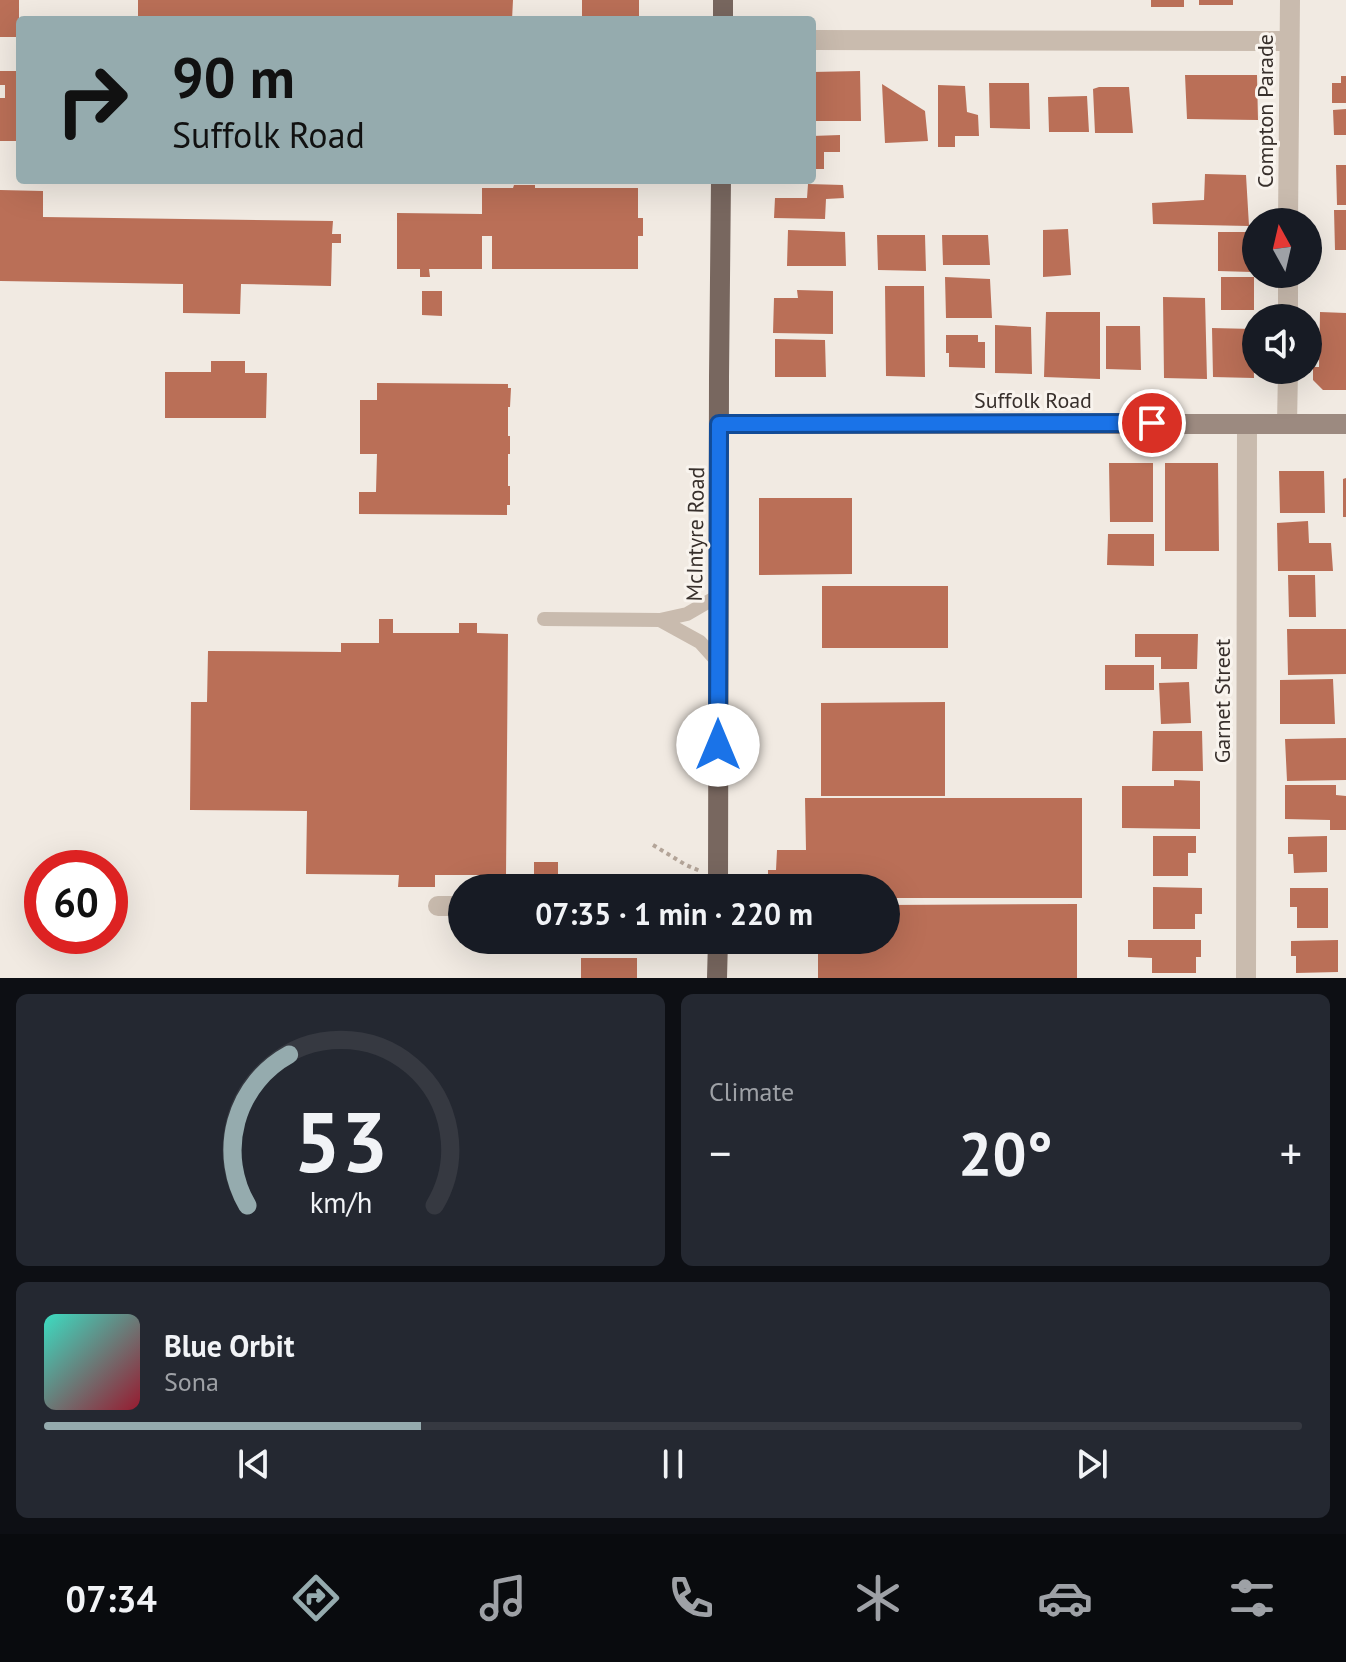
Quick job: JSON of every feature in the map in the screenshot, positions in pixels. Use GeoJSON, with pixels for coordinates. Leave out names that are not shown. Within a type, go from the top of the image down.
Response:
{"type":"FeatureCollection","features":[{"type":"Feature","properties":{"kind":"main road","name":"McIntyre Road"},"geometry":{"type":"LineString","coordinates":[[718,874],[721,184]]}},
{"type":"Feature","properties":{"kind":"main road"},"geometry":{"type":"LineString","coordinates":[[717,978],[718,954]]}},
{"type":"Feature","properties":{"kind":"street","name":"Compton Parade"},"geometry":{"type":"LineString","coordinates":[[1288,208],[1290,0]]}},
{"type":"Feature","properties":{"kind":"street"},"geometry":{"type":"LineString","coordinates":[[816,40],[1289,41]]}},
{"type":"Feature","properties":{"kind":"street"},"geometry":{"type":"LineString","coordinates":[[1287,424],[1288,384]]}},
{"type":"Feature","properties":{"kind":"street","name":"Suffolk Road"},"geometry":{"type":"LineString","coordinates":[[719,424],[1346,424]]}},
{"type":"Feature","properties":{"kind":"street","name":"Garnet Street"},"geometry":{"type":"LineString","coordinates":[[1246,978],[1247,424]]}},
{"type":"Feature","properties":{"kind":"street"},"geometry":{"type":"LineString","coordinates":[[438,906],[448,906]]}},
{"type":"Feature","properties":{"kind":"lane"},"geometry":{"type":"LineString","coordinates":[[544,619],[660,620],[687,614],[718,596]]}},
{"type":"Feature","properties":{"kind":"lane"},"geometry":{"type":"LineString","coordinates":[[660,620],[700,642],[718,662]]}},
{"type":"Feature","properties":{"kind":"building"},"geometry":{"type":"Polygon","coordinates":[[[0,0],[19,0],[16,37],[0,37],[0,0]]]}},
{"type":"Feature","properties":{"kind":"building"},"geometry":{"type":"Polygon","coordinates":[[[138,0],[513,0],[512,16],[138,16],[138,0]]]}},
{"type":"Feature","properties":{"kind":"building"},"geometry":{"type":"Polygon","coordinates":[[[582,0],[639,0],[639,16],[582,16],[582,0]]]}},
{"type":"Feature","properties":{"kind":"building"},"geometry":{"type":"Polygon","coordinates":[[[1151,0],[1184,0],[1184,7],[1151,7],[1151,0]]]}},
{"type":"Feature","properties":{"kind":"building"},"geometry":{"type":"Polygon","coordinates":[[[1199,0],[1233,0],[1233,5],[1199,5],[1199,0]]]}},
{"type":"Feature","properties":{"kind":"building"},"geometry":{"type":"Polygon","coordinates":[[[0,71],[16,71],[16,141],[0,141],[0,98],[5,98],[5,85],[0,85],[0,71]]]}},
{"type":"Feature","properties":{"kind":"building"},"geometry":{"type":"Polygon","coordinates":[[[860,71],[861,121],[816,121],[816,72],[860,71]]]}},
{"type":"Feature","properties":{"kind":"building"},"geometry":{"type":"Polygon","coordinates":[[[1185,75],[1257,75],[1258,120],[1187,119],[1185,75]]]}},
{"type":"Feature","properties":{"kind":"building"},"geometry":{"type":"Polygon","coordinates":[[[1341,76],[1346,76],[1346,103],[1332,103],[1332,83],[1341,83],[1341,76]]]}},
{"type":"Feature","properties":{"kind":"building"},"geometry":{"type":"Polygon","coordinates":[[[989,83],[1029,83],[1030,129],[990,128],[989,83]]]}},
{"type":"Feature","properties":{"kind":"building"},"geometry":{"type":"Polygon","coordinates":[[[882,84],[925,111],[928,141],[885,143],[882,84]]]}},
{"type":"Feature","properties":{"kind":"building"},"geometry":{"type":"Polygon","coordinates":[[[938,85],[965,86],[967,112],[978,115],[979,136],[955,136],[955,147],[938,147],[938,85]]]}},
{"type":"Feature","properties":{"kind":"building"},"geometry":{"type":"Polygon","coordinates":[[[1129,87],[1133,133],[1095,133],[1093,89],[1129,87]]]}},
{"type":"Feature","properties":{"kind":"building"},"geometry":{"type":"Polygon","coordinates":[[[1087,96],[1089,132],[1049,132],[1048,97],[1087,96]]]}},
{"type":"Feature","properties":{"kind":"building"},"geometry":{"type":"Polygon","coordinates":[[[1346,109],[1346,135],[1334,135],[1333,110],[1346,109]]]}},
{"type":"Feature","properties":{"kind":"building"},"geometry":{"type":"Polygon","coordinates":[[[840,135],[840,152],[824,152],[824,169],[816,169],[816,136],[840,135]]]}},
{"type":"Feature","properties":{"kind":"building"},"geometry":{"type":"Polygon","coordinates":[[[1336,165],[1346,165],[1346,205],[1337,205],[1336,165]]]}},
{"type":"Feature","properties":{"kind":"building"},"geometry":{"type":"Polygon","coordinates":[[[1205,174],[1246,175],[1248,208],[1242,208],[1242,226],[1153,224],[1152,203],[1204,200],[1205,174]]]}},
{"type":"Feature","properties":{"kind":"building"},"geometry":{"type":"Polygon","coordinates":[[[808,184],[843,185],[844,198],[826,199],[825,219],[774,218],[775,198],[807,198],[808,184]]]}},
{"type":"Feature","properties":{"kind":"building"},"geometry":{"type":"Polygon","coordinates":[[[514,185],[535,185],[535,188],[638,188],[638,218],[643,218],[643,236],[638,236],[638,269],[492,269],[492,236],[482,236],[482,269],[429,269],[430,277],[420,277],[420,269],[397,269],[397,213],[482,214],[482,188],[513,188],[514,185]]]}},
{"type":"Feature","properties":{"kind":"building"},"geometry":{"type":"Polygon","coordinates":[[[0,190],[43,191],[43,217],[333,221],[332,234],[341,234],[341,243],[332,243],[331,286],[241,284],[240,314],[183,313],[183,284],[0,281],[0,190]]]}},
{"type":"Feature","properties":{"kind":"building"},"geometry":{"type":"Polygon","coordinates":[[[1334,210],[1346,210],[1346,250],[1335,250],[1334,210]]]}},
{"type":"Feature","properties":{"kind":"building"},"geometry":{"type":"Polygon","coordinates":[[[1068,229],[1071,275],[1043,277],[1043,230],[1068,229]]]}},
{"type":"Feature","properties":{"kind":"building"},"geometry":{"type":"Polygon","coordinates":[[[788,230],[845,232],[846,266],[787,266],[788,230]]]}},
{"type":"Feature","properties":{"kind":"building"},"geometry":{"type":"Polygon","coordinates":[[[1218,232],[1242,232],[1242,272],[1218,271],[1218,232]]]}},
{"type":"Feature","properties":{"kind":"building"},"geometry":{"type":"Polygon","coordinates":[[[877,235],[925,235],[926,271],[878,270],[877,235]]]}},
{"type":"Feature","properties":{"kind":"building"},"geometry":{"type":"Polygon","coordinates":[[[942,235],[988,235],[990,265],[943,265],[942,235]]]}},
{"type":"Feature","properties":{"kind":"building"},"geometry":{"type":"Polygon","coordinates":[[[945,277],[990,279],[992,318],[946,318],[945,277]]]}},
{"type":"Feature","properties":{"kind":"building"},"geometry":{"type":"Polygon","coordinates":[[[1221,277],[1242,277],[1242,288],[1254,288],[1254,304],[1242,304],[1242,310],[1221,310],[1221,277]]]}},
{"type":"Feature","properties":{"kind":"building"},"geometry":{"type":"Polygon","coordinates":[[[885,286],[924,286],[925,377],[886,376],[885,286]]]}},
{"type":"Feature","properties":{"kind":"building"},"geometry":{"type":"Polygon","coordinates":[[[797,290],[833,291],[833,334],[773,333],[774,298],[798,298],[797,290]]]}},
{"type":"Feature","properties":{"kind":"building"},"geometry":{"type":"Polygon","coordinates":[[[422,291],[442,291],[442,316],[422,315],[422,291]]]}},
{"type":"Feature","properties":{"kind":"building"},"geometry":{"type":"Polygon","coordinates":[[[1163,297],[1205,298],[1207,379],[1164,378],[1163,297]]]}},
{"type":"Feature","properties":{"kind":"building"},"geometry":{"type":"Polygon","coordinates":[[[1046,312],[1100,312],[1100,379],[1044,377],[1046,312]]]}},
{"type":"Feature","properties":{"kind":"building"},"geometry":{"type":"Polygon","coordinates":[[[1322,312],[1346,313],[1346,390],[1323,390],[1317,384],[1322,384],[1322,312]]]}},
{"type":"Feature","properties":{"kind":"building"},"geometry":{"type":"Polygon","coordinates":[[[995,325],[1031,327],[1032,374],[995,373],[995,325]]]}},
{"type":"Feature","properties":{"kind":"building"},"geometry":{"type":"Polygon","coordinates":[[[1106,326],[1140,326],[1141,370],[1106,369],[1106,326]]]}},
{"type":"Feature","properties":{"kind":"building"},"geometry":{"type":"Polygon","coordinates":[[[1212,328],[1242,329],[1242,378],[1213,377],[1212,328]]]}},
{"type":"Feature","properties":{"kind":"building"},"geometry":{"type":"Polygon","coordinates":[[[946,335],[978,335],[978,342],[985,342],[985,368],[949,367],[946,335]]]}},
{"type":"Feature","properties":{"kind":"building"},"geometry":{"type":"Polygon","coordinates":[[[775,339],[825,340],[826,377],[775,377],[775,339]]]}},
{"type":"Feature","properties":{"kind":"building"},"geometry":{"type":"Polygon","coordinates":[[[211,361],[245,361],[245,373],[267,373],[266,418],[165,418],[165,372],[211,372],[211,361]]]}},
{"type":"Feature","properties":{"kind":"building"},"geometry":{"type":"Polygon","coordinates":[[[377,383],[508,384],[511,388],[508,407],[510,505],[507,505],[507,515],[359,514],[359,492],[376,492],[377,454],[360,454],[360,400],[377,400],[377,383]]]}},
{"type":"Feature","properties":{"kind":"building"},"geometry":{"type":"Polygon","coordinates":[[[1109,463],[1153,463],[1153,522],[1110,522],[1109,463]]]}},
{"type":"Feature","properties":{"kind":"building"},"geometry":{"type":"Polygon","coordinates":[[[1165,463],[1218,463],[1219,551],[1165,551],[1165,463]]]}},
{"type":"Feature","properties":{"kind":"building"},"geometry":{"type":"Polygon","coordinates":[[[1279,471],[1324,471],[1325,513],[1280,513],[1279,471]]]}},
{"type":"Feature","properties":{"kind":"building"},"geometry":{"type":"Polygon","coordinates":[[[1346,478],[1346,517],[1343,517],[1343,479],[1346,478]]]}},
{"type":"Feature","properties":{"kind":"building"},"geometry":{"type":"Polygon","coordinates":[[[759,498],[852,498],[852,574],[759,575],[759,498]]]}},
{"type":"Feature","properties":{"kind":"building"},"geometry":{"type":"Polygon","coordinates":[[[1308,521],[1309,543],[1331,543],[1333,571],[1278,571],[1277,523],[1308,521]]]}},
{"type":"Feature","properties":{"kind":"building"},"geometry":{"type":"Polygon","coordinates":[[[1108,534],[1154,534],[1154,566],[1107,565],[1108,534]]]}},
{"type":"Feature","properties":{"kind":"building"},"geometry":{"type":"Polygon","coordinates":[[[1288,575],[1315,575],[1316,617],[1289,617],[1288,575]]]}},
{"type":"Feature","properties":{"kind":"building"},"geometry":{"type":"Polygon","coordinates":[[[822,586],[948,586],[948,648],[822,648],[822,586]]]}},
{"type":"Feature","properties":{"kind":"building"},"geometry":{"type":"Polygon","coordinates":[[[379,619],[393,619],[393,633],[459,633],[459,623],[477,623],[477,633],[508,634],[506,874],[435,875],[435,887],[398,887],[399,875],[306,874],[307,811],[190,810],[191,702],[207,702],[208,651],[341,652],[341,643],[379,643],[379,619]]]}},
{"type":"Feature","properties":{"kind":"building"},"geometry":{"type":"Polygon","coordinates":[[[1287,629],[1346,629],[1346,674],[1288,675],[1287,629]]]}},
{"type":"Feature","properties":{"kind":"building"},"geometry":{"type":"Polygon","coordinates":[[[1135,634],[1198,634],[1197,669],[1161,669],[1161,657],[1135,657],[1135,634]]]}},
{"type":"Feature","properties":{"kind":"building"},"geometry":{"type":"Polygon","coordinates":[[[1105,665],[1154,665],[1154,690],[1105,690],[1105,665]]]}},
{"type":"Feature","properties":{"kind":"building"},"geometry":{"type":"Polygon","coordinates":[[[1333,679],[1335,724],[1280,724],[1280,680],[1333,679]]]}},
{"type":"Feature","properties":{"kind":"building"},"geometry":{"type":"Polygon","coordinates":[[[1189,682],[1191,723],[1161,724],[1159,683],[1189,682]]]}},
{"type":"Feature","properties":{"kind":"building"},"geometry":{"type":"Polygon","coordinates":[[[945,702],[945,796],[821,796],[821,703],[945,702]]]}},
{"type":"Feature","properties":{"kind":"building"},"geometry":{"type":"Polygon","coordinates":[[[1153,731],[1202,731],[1203,771],[1152,771],[1153,731]]]}},
{"type":"Feature","properties":{"kind":"building"},"geometry":{"type":"Polygon","coordinates":[[[1346,738],[1346,780],[1287,781],[1285,739],[1346,738]]]}},
{"type":"Feature","properties":{"kind":"building"},"geometry":{"type":"Polygon","coordinates":[[[1174,780],[1200,781],[1200,829],[1122,828],[1122,786],[1174,786],[1174,780]]]}},
{"type":"Feature","properties":{"kind":"building"},"geometry":{"type":"Polygon","coordinates":[[[1285,785],[1336,785],[1336,795],[1346,796],[1346,830],[1330,830],[1330,820],[1285,819],[1285,785]]]}},
{"type":"Feature","properties":{"kind":"building"},"geometry":{"type":"Polygon","coordinates":[[[805,798],[1082,798],[1082,898],[900,898],[900,874],[768,874],[768,870],[776,870],[777,850],[806,850],[805,798]]]}},
{"type":"Feature","properties":{"kind":"building"},"geometry":{"type":"Polygon","coordinates":[[[1153,836],[1196,836],[1196,853],[1188,853],[1188,876],[1153,876],[1153,836]]]}},
{"type":"Feature","properties":{"kind":"building"},"geometry":{"type":"Polygon","coordinates":[[[1327,836],[1327,872],[1294,873],[1293,854],[1288,854],[1288,837],[1327,836]]]}},
{"type":"Feature","properties":{"kind":"building"},"geometry":{"type":"Polygon","coordinates":[[[534,862],[558,862],[558,874],[534,874],[534,862]]]}},
{"type":"Feature","properties":{"kind":"building"},"geometry":{"type":"Polygon","coordinates":[[[1153,887],[1202,888],[1202,914],[1195,914],[1195,929],[1153,929],[1153,887]]]}},
{"type":"Feature","properties":{"kind":"building"},"geometry":{"type":"Polygon","coordinates":[[[1290,888],[1328,888],[1328,928],[1297,928],[1297,907],[1290,907],[1290,888]]]}},
{"type":"Feature","properties":{"kind":"building"},"geometry":{"type":"Polygon","coordinates":[[[1077,904],[1077,978],[818,978],[818,954],[900,954],[900,905],[1077,904]]]}},
{"type":"Feature","properties":{"kind":"building"},"geometry":{"type":"Polygon","coordinates":[[[1128,940],[1201,940],[1201,957],[1196,957],[1196,973],[1152,973],[1152,958],[1128,957],[1128,940]]]}},
{"type":"Feature","properties":{"kind":"building"},"geometry":{"type":"Polygon","coordinates":[[[1338,940],[1338,972],[1296,973],[1296,956],[1291,956],[1291,941],[1338,940]]]}},
{"type":"Feature","properties":{"kind":"building"},"geometry":{"type":"Polygon","coordinates":[[[581,958],[637,958],[637,978],[581,978],[581,958]]]}},
{"type":"Feature","properties":{"kind":"route"},"geometry":{"type":"LineString","coordinates":[[718,745],[719,424],[1152,423]]}}]}
